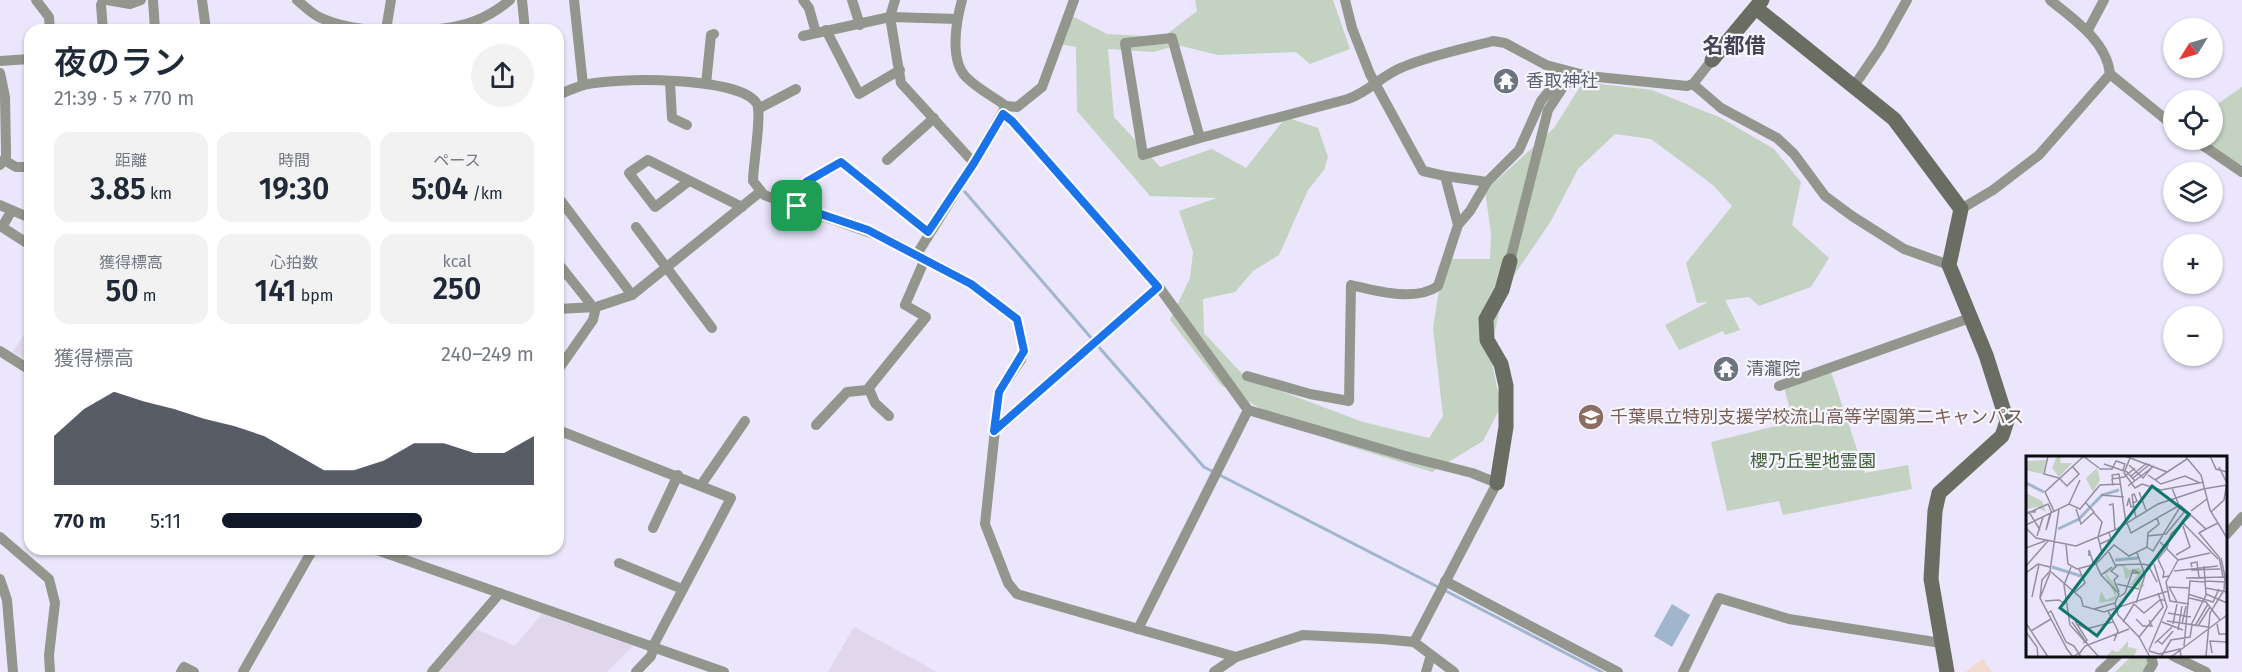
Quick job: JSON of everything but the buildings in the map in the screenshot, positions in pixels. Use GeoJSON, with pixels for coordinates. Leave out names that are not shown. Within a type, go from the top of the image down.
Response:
{"type":"FeatureCollection","features":[{"type":"Feature","properties":{"kind":"street"},"geometry":{"type":"LineString","coordinates":[[36,0],[49,17],[50,24]]}},
{"type":"Feature","properties":{"kind":"street"},"geometry":{"type":"LineString","coordinates":[[103,24],[101,5],[105,0],[130,4],[141,0]]}},
{"type":"Feature","properties":{"kind":"street"},"geometry":{"type":"LineString","coordinates":[[153,0],[155,24]]}},
{"type":"Feature","properties":{"kind":"street"},"geometry":{"type":"LineString","coordinates":[[202,0],[205,24]]}},
{"type":"Feature","properties":{"kind":"street"},"geometry":{"type":"LineString","coordinates":[[297,0],[317,16],[340,24]]}},
{"type":"Feature","properties":{"kind":"street"},"geometry":{"type":"LineString","coordinates":[[387,24],[391,0]]}},
{"type":"Feature","properties":{"kind":"street"},"geometry":{"type":"LineString","coordinates":[[477,24],[510,0]]}},
{"type":"Feature","properties":{"kind":"street"},"geometry":{"type":"LineString","coordinates":[[522,0],[524,24]]}},
{"type":"Feature","properties":{"kind":"street"},"geometry":{"type":"LineString","coordinates":[[574,0],[583,85]]}},
{"type":"Feature","properties":{"kind":"street"},"geometry":{"type":"LineString","coordinates":[[803,0],[859,94],[900,70]]}},
{"type":"Feature","properties":{"kind":"street"},"geometry":{"type":"LineString","coordinates":[[852,0],[860,25]]}},
{"type":"Feature","properties":{"kind":"street"},"geometry":{"type":"LineString","coordinates":[[895,0],[890,17],[901,83],[974,163]]}},
{"type":"Feature","properties":{"kind":"street"},"geometry":{"type":"LineString","coordinates":[[962,0],[957,19],[958,63],[967,79],[1004,110],[1158,287],[1248,410],[1410,458],[1472,473],[1497,483]]}},
{"type":"Feature","properties":{"kind":"street"},"geometry":{"type":"LineString","coordinates":[[816,425],[847,392],[868,388],[926,317],[905,305],[928,232],[974,163],[1004,110],[1017,107],[1042,87],[1074,0]]}},
{"type":"Feature","properties":{"kind":"street"},"geometry":{"type":"LineString","coordinates":[[1345,0],[1359,48],[1411,152],[1423,171],[1487,182]]}},
{"type":"Feature","properties":{"kind":"street"},"geometry":{"type":"LineString","coordinates":[[1854,86],[1880,48],[1907,0]]}},
{"type":"Feature","properties":{"kind":"street"},"geometry":{"type":"LineString","coordinates":[[1947,672],[1931,579],[1935,511],[1940,493],[1954,477],[1996,443],[2002,436],[2007,421],[2003,404],[1949,265],[1961,208],[1993,190],[2039,155],[2110,74],[2109,62],[2088,30],[2050,0]]}},
{"type":"Feature","properties":{"kind":"street"},"geometry":{"type":"LineString","coordinates":[[2088,30],[2104,0]]}},
{"type":"Feature","properties":{"kind":"street"},"geometry":{"type":"LineString","coordinates":[[1200,138],[1172,38],[1125,43],[1143,155],[1348,99],[1365,93],[1380,79],[1403,67],[1493,41],[1505,43],[1540,63],[1588,76],[1688,86],[1694,84],[1755,3],[1894,119],[1961,208]]}},
{"type":"Feature","properties":{"kind":"street"},"geometry":{"type":"LineString","coordinates":[[803,36],[890,17],[957,19]]}},
{"type":"Feature","properties":{"kind":"street"},"geometry":{"type":"LineString","coordinates":[[706,84],[711,35],[714,34]]}},
{"type":"Feature","properties":{"kind":"street"},"geometry":{"type":"LineString","coordinates":[[0,61],[24,59]]}},
{"type":"Feature","properties":{"kind":"street"},"geometry":{"type":"LineString","coordinates":[[0,73],[5,97],[6,150],[2,162],[24,167]]}},
{"type":"Feature","properties":{"kind":"street"},"geometry":{"type":"LineString","coordinates":[[2110,74],[2163,117]]}},
{"type":"Feature","properties":{"kind":"street"},"geometry":{"type":"LineString","coordinates":[[1247,376],[1310,394],[1349,401],[1351,285],[1400,293],[1422,293],[1433,290],[1442,283],[1458,225],[1470,211],[1487,182],[1519,150],[1541,101],[1550,90],[1588,76]]}},
{"type":"Feature","properties":{"kind":"street"},"geometry":{"type":"LineString","coordinates":[[564,93],[583,85],[636,80],[706,84],[741,90],[750,96],[758,109],[753,182],[760,192],[768,198],[868,230],[921,256],[971,284],[1017,319],[1024,351],[999,392],[985,524],[1008,583],[1021,597],[1236,657]]}},
{"type":"Feature","properties":{"kind":"street"},"geometry":{"type":"LineString","coordinates":[[670,82],[672,118],[687,126]]}},
{"type":"Feature","properties":{"kind":"street"},"geometry":{"type":"LineString","coordinates":[[1414,642],[1497,483],[1506,427],[1505,377],[1502,364],[1487,340],[1486,320],[1502,290],[1548,111],[1565,84]]}},
{"type":"Feature","properties":{"kind":"street"},"geometry":{"type":"LineString","coordinates":[[1694,84],[1721,108],[1777,138],[1794,154],[1825,196],[1852,216],[1904,249],[1949,265]]}},
{"type":"Feature","properties":{"kind":"street"},"geometry":{"type":"LineString","coordinates":[[758,109],[796,89]]}},
{"type":"Feature","properties":{"kind":"street"},"geometry":{"type":"LineString","coordinates":[[887,160],[934,118]]}},
{"type":"Feature","properties":{"kind":"street"},"geometry":{"type":"LineString","coordinates":[[2210,150],[2242,171]]}},
{"type":"Feature","properties":{"kind":"street"},"geometry":{"type":"LineString","coordinates":[[689,181],[655,207],[629,174],[648,160],[742,207]]}},
{"type":"Feature","properties":{"kind":"street"},"geometry":{"type":"LineString","coordinates":[[797,206],[806,182],[841,162],[928,232]]}},
{"type":"Feature","properties":{"kind":"street"},"geometry":{"type":"LineString","coordinates":[[1444,176],[1458,225]]}},
{"type":"Feature","properties":{"kind":"street"},"geometry":{"type":"LineString","coordinates":[[564,309],[594,307],[632,295],[668,269],[760,192]]}},
{"type":"Feature","properties":{"kind":"street"},"geometry":{"type":"LineString","coordinates":[[0,205],[24,216]]}},
{"type":"Feature","properties":{"kind":"street"},"geometry":{"type":"LineString","coordinates":[[564,205],[632,295]]}},
{"type":"Feature","properties":{"kind":"street"},"geometry":{"type":"LineString","coordinates":[[11,212],[2,227],[24,241]]}},
{"type":"Feature","properties":{"kind":"street"},"geometry":{"type":"LineString","coordinates":[[636,227],[712,328]]}},
{"type":"Feature","properties":{"kind":"street"},"geometry":{"type":"LineString","coordinates":[[564,270],[594,307],[593,320],[564,361]]}},
{"type":"Feature","properties":{"kind":"street"},"geometry":{"type":"LineString","coordinates":[[994,431],[1158,287]]}},
{"type":"Feature","properties":{"kind":"street"},"geometry":{"type":"LineString","coordinates":[[1779,386],[1970,318]]}},
{"type":"Feature","properties":{"kind":"street"},"geometry":{"type":"LineString","coordinates":[[0,351],[24,366]]}},
{"type":"Feature","properties":{"kind":"street"},"geometry":{"type":"LineString","coordinates":[[868,388],[875,403],[889,416]]}},
{"type":"Feature","properties":{"kind":"street"},"geometry":{"type":"LineString","coordinates":[[1138,629],[1248,410]]}},
{"type":"Feature","properties":{"kind":"street"},"geometry":{"type":"LineString","coordinates":[[702,485],[745,421]]}},
{"type":"Feature","properties":{"kind":"street"},"geometry":{"type":"LineString","coordinates":[[564,432],[678,475],[731,498],[682,589],[651,656],[636,672]]}},
{"type":"Feature","properties":{"kind":"street"},"geometry":{"type":"LineString","coordinates":[[653,528],[678,475]]}},
{"type":"Feature","properties":{"kind":"street"},"geometry":{"type":"LineString","coordinates":[[2227,535],[2241,520]]}},
{"type":"Feature","properties":{"kind":"street"},"geometry":{"type":"LineString","coordinates":[[0,537],[50,579],[55,603],[49,655],[50,672]]}},
{"type":"Feature","properties":{"kind":"street"},"geometry":{"type":"LineString","coordinates":[[243,672],[310,555]]}},
{"type":"Feature","properties":{"kind":"street"},"geometry":{"type":"LineString","coordinates":[[391,555],[724,672]]}},
{"type":"Feature","properties":{"kind":"street"},"geometry":{"type":"LineString","coordinates":[[619,563],[682,589]]}},
{"type":"Feature","properties":{"kind":"street"},"geometry":{"type":"LineString","coordinates":[[0,579],[7,600],[13,669],[0,665]]}},
{"type":"Feature","properties":{"kind":"street"},"geometry":{"type":"LineString","coordinates":[[1442,587],[1618,672]]}},
{"type":"Feature","properties":{"kind":"street"},"geometry":{"type":"LineString","coordinates":[[432,672],[500,593]]}},
{"type":"Feature","properties":{"kind":"street"},"geometry":{"type":"LineString","coordinates":[[1683,672],[1719,598],[1789,619],[1941,643]]}},
{"type":"Feature","properties":{"kind":"street"},"geometry":{"type":"LineString","coordinates":[[1214,672],[1236,657],[1303,635],[1414,642],[1454,672]]}},
{"type":"Feature","properties":{"kind":"street"},"geometry":{"type":"LineString","coordinates":[[1426,672],[1431,655]]}},
{"type":"Feature","properties":{"kind":"street"},"geometry":{"type":"LineString","coordinates":[[2100,672],[2116,657]]}},
{"type":"Feature","properties":{"kind":"street"},"geometry":{"type":"LineString","coordinates":[[2148,672],[2153,664],[2151,657]]}},
{"type":"Feature","properties":{"kind":"street"},"geometry":{"type":"LineString","coordinates":[[2175,657],[2206,672]]}},
{"type":"Feature","properties":{"kind":"street"},"geometry":{"type":"LineString","coordinates":[[181,672],[184,667],[194,672]]}},
{"type":"Feature","properties":{"kind":"shaded area"},"geometry":{"type":"Polygon","coordinates":[[[24,335],[24,358],[13,352],[24,335]]]}},
{"type":"Feature","properties":{"kind":"shaded area"},"geometry":{"type":"Polygon","coordinates":[[[542,614],[633,646],[607,672],[438,672],[476,629],[515,646],[542,614]]]}},
{"type":"Feature","properties":{"kind":"shaded area"},"geometry":{"type":"Polygon","coordinates":[[[854,627],[923,664],[936,672],[828,672],[854,627]]]}},
{"type":"Feature","properties":{"kind":"shaded area"},"geometry":{"type":"Polygon","coordinates":[[[1983,659],[1992,672],[1965,672],[1983,659]]]}},
{"type":"Feature","properties":{"kind":"green space"},"geometry":{"type":"Polygon","coordinates":[[[1195,0],[1333,0],[1350,49],[1310,64],[1296,52],[1218,55],[1177,45],[1154,52],[1108,49],[1114,117],[1160,167],[1212,149],[1246,168],[1286,117],[1318,128],[1328,157],[1324,170],[1308,190],[1279,255],[1253,271],[1235,292],[1203,299],[1204,333],[1246,378],[1363,422],[1429,438],[1443,416],[1433,328],[1444,259],[1490,259],[1491,233],[1485,191],[1554,128],[1583,82],[1652,90],[1721,118],[1774,149],[1801,182],[1792,225],[1829,258],[1811,287],[1759,306],[1749,297],[1725,300],[1740,330],[1725,335],[1723,331],[1679,350],[1665,325],[1708,302],[1697,303],[1686,263],[1732,206],[1713,185],[1651,139],[1615,134],[1578,169],[1551,221],[1504,290],[1490,354],[1501,406],[1483,441],[1432,472],[1336,442],[1271,415],[1221,385],[1170,320],[1190,278],[1193,252],[1179,211],[1217,198],[1150,196],[1077,111],[1076,47],[1059,44],[1070,15],[1107,34],[1163,37],[1197,11],[1195,0]]]}},
{"type":"Feature","properties":{"kind":"green space"},"geometry":{"type":"Polygon","coordinates":[[[2242,87],[2242,163],[2240,166],[2217,150],[2223,150],[2223,100],[2242,87]]]}},
{"type":"Feature","properties":{"kind":"green space","name":"櫻乃丘聖地霊園"},"geometry":{"type":"Polygon","coordinates":[[[1831,372],[1865,473],[1908,465],[1912,489],[1783,515],[1779,501],[1727,511],[1711,442],[1780,425],[1791,413],[1784,387],[1831,372]]]}},
{"type":"Feature","properties":{"kind":"green space"},"geometry":{"type":"Polygon","coordinates":[[[2131,657],[2147,657],[2151,672],[2115,672],[2131,657]]]}},
{"type":"Feature","properties":{"kind":"water"},"geometry":{"type":"Polygon","coordinates":[[[1672,604],[1690,615],[1672,647],[1654,636],[1672,604]]]}},
{"type":"Feature","properties":{"kind":"waterway"},"geometry":{"type":"LineString","coordinates":[[965,192],[1093,340]]}},
{"type":"Feature","properties":{"kind":"waterway"},"geometry":{"type":"LineString","coordinates":[[1097,345],[1204,467],[1438,587]]}},
{"type":"Feature","properties":{"kind":"waterway"},"geometry":{"type":"LineString","coordinates":[[1444,590],[1602,672]]}},
{"type":"Feature","properties":{"kind":"place","name":"香取神社"},"geometry":{"type":"Point","coordinates":[1506,81]}},
{"type":"Feature","properties":{"kind":"place","name":"清瀧院"},"geometry":{"type":"Point","coordinates":[1726,369]}},
{"type":"Feature","properties":{"kind":"place","name":"千葉県立特別支援学校流山高等学園第二キャンパス"},"geometry":{"type":"Point","coordinates":[1591,417]}},
{"type":"Feature","properties":{"kind":"district","name":"名都借"},"geometry":{"type":"Point","coordinates":[1734,46]}},
{"type":"Feature","properties":{"kind":"route"},"geometry":{"type":"LineString","coordinates":[[1003,114],[1012,121],[1158,287],[994,431],[999,392],[1015,370],[1024,351],[1017,319],[971,284],[917,254],[868,230],[797,206],[806,182],[841,162],[928,232],[974,163],[1003,114]]}}]}
